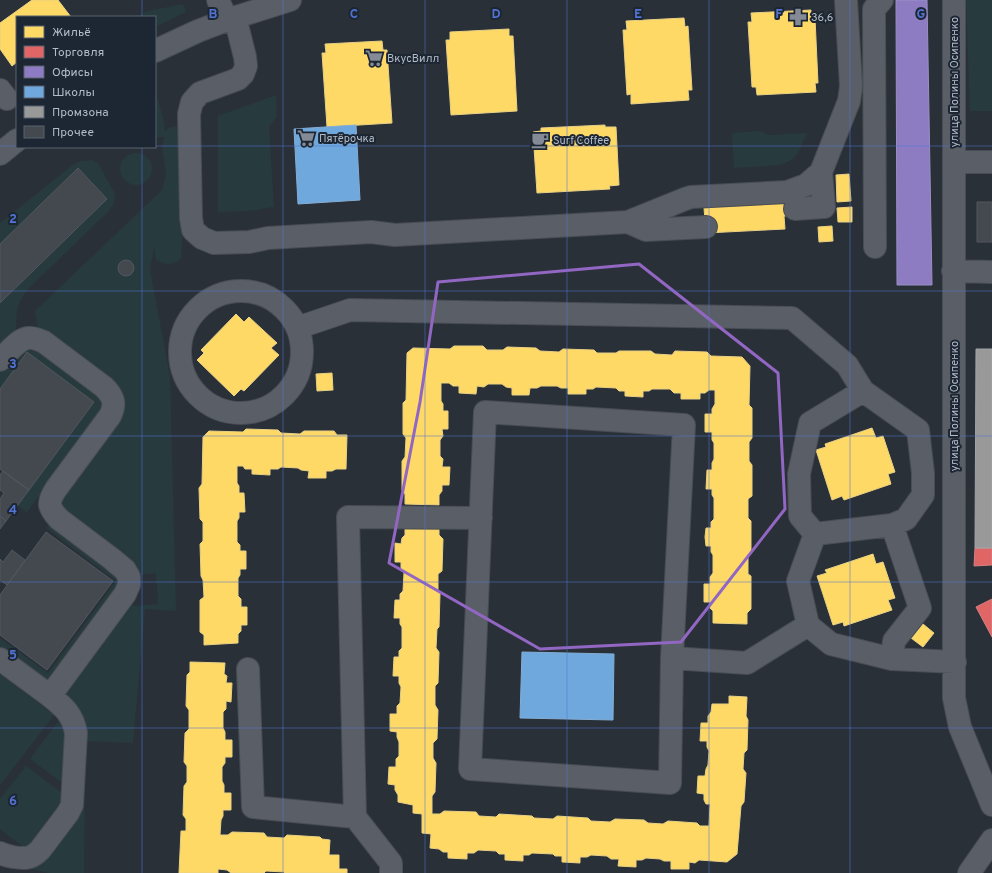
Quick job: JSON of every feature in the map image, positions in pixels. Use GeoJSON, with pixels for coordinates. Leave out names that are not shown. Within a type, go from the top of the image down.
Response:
{"type":"FeatureCollection","features":[{"type":"Feature","properties":{"kind":"street"},"geometry":{"type":"LineString","coordinates":[[218,0],[231,18],[245,57],[246,66],[238,79],[200,93],[192,102],[189,114],[191,218],[193,230],[202,238],[214,243],[249,242],[268,238],[371,232],[395,235],[628,222],[691,197],[788,192],[806,185],[822,172]]}},
{"type":"Feature","properties":{"kind":"street"},"geometry":{"type":"LineString","coordinates":[[156,51],[198,31],[231,18],[290,0]]}},
{"type":"Feature","properties":{"kind":"street"},"geometry":{"type":"LineString","coordinates":[[795,209],[824,207],[822,172],[849,101],[851,86],[846,0]]}},
{"type":"Feature","properties":{"kind":"street"},"geometry":{"type":"LineString","coordinates":[[875,247],[874,9],[882,0]]}},
{"type":"Feature","properties":{"kind":"street","name":"улица Полины Осипенко"},"geometry":{"type":"LineString","coordinates":[[954,0],[954,698],[960,726],[992,805]]}},
{"type":"Feature","properties":{"kind":"street"},"geometry":{"type":"LineString","coordinates":[[0,154],[16,141]]}},
{"type":"Feature","properties":{"kind":"street"},"geometry":{"type":"LineString","coordinates":[[954,162],[992,162]]}},
{"type":"Feature","properties":{"kind":"street"},"geometry":{"type":"LineString","coordinates":[[628,222],[646,230],[706,227]]}},
{"type":"Feature","properties":{"kind":"street"},"geometry":{"type":"LineString","coordinates":[[953,270],[992,272]]}},
{"type":"Feature","properties":{"kind":"street"},"geometry":{"type":"LineString","coordinates":[[248,291],[272,299],[291,317],[297,328],[301,340],[302,353],[301,366],[297,378],[290,390],[282,399],[271,406],[246,414],[233,414],[221,411],[199,398],[190,388],[184,377],[180,364],[179,352],[180,339],[185,327],[191,315],[200,306],[211,298],[222,293],[248,291]]}},
{"type":"Feature","properties":{"kind":"street"},"geometry":{"type":"LineString","coordinates":[[297,328],[350,310],[792,318],[847,365],[863,392],[918,430],[923,473],[923,495],[906,519],[892,525],[815,534]]}},
{"type":"Feature","properties":{"kind":"street"},"geometry":{"type":"LineString","coordinates":[[0,360],[21,341],[28,338],[36,338],[44,342],[104,387],[110,392],[113,400],[114,408],[110,416],[56,489],[51,497],[50,505],[53,512],[59,519],[125,570],[129,577],[129,585],[125,594],[50,696]]}},
{"type":"Feature","properties":{"kind":"street"},"geometry":{"type":"LineString","coordinates":[[815,534],[800,516],[799,474],[810,424],[863,392]]}},
{"type":"Feature","properties":{"kind":"street"},"geometry":{"type":"LineString","coordinates":[[485,412],[684,425],[672,658],[670,783],[470,769],[485,412]]}},
{"type":"Feature","properties":{"kind":"street"},"geometry":{"type":"LineString","coordinates":[[391,873],[391,864],[356,817],[348,517],[481,518]]}},
{"type":"Feature","properties":{"kind":"street"},"geometry":{"type":"LineString","coordinates":[[892,525],[920,608],[894,641],[892,659]]}},
{"type":"Feature","properties":{"kind":"street"},"geometry":{"type":"LineString","coordinates":[[815,534],[798,581],[808,625],[831,644],[892,659],[954,662]]}},
{"type":"Feature","properties":{"kind":"street"},"geometry":{"type":"LineString","coordinates":[[672,658],[747,663],[808,625]]}},
{"type":"Feature","properties":{"kind":"street"},"geometry":{"type":"LineString","coordinates":[[0,659],[62,706],[68,712],[76,733],[72,805],[68,813],[40,850],[34,855],[27,858],[19,858],[0,853]]}},
{"type":"Feature","properties":{"kind":"street"},"geometry":{"type":"LineString","coordinates":[[248,669],[253,807],[356,817]]}},
{"type":"Feature","properties":{"kind":"street"},"geometry":{"type":"LineString","coordinates":[[969,873],[992,840]]}},
{"type":"Feature","properties":{"kind":"highlighted area"},"geometry":{"type":"Polygon","coordinates":[[[639,264],[778,373],[785,509],[681,642],[540,649],[389,563],[420,402],[438,282],[639,264]]]}},
{"type":"Feature","properties":{"kind":"green space"},"geometry":{"type":"Polygon","coordinates":[[[966,0],[992,0],[992,111],[970,111],[966,0]]]}},
{"type":"Feature","properties":{"kind":"green space"},"geometry":{"type":"Polygon","coordinates":[[[183,4],[186,12],[156,27],[156,16],[138,16],[148,11],[183,4]]]}},
{"type":"Feature","properties":{"kind":"green space"},"geometry":{"type":"Polygon","coordinates":[[[156,93],[164,121],[165,132],[168,128],[177,126],[183,195],[181,259],[169,264],[156,260],[154,247],[150,270],[170,376],[176,611],[145,609],[133,743],[85,741],[84,873],[49,873],[10,864],[18,864],[72,816],[67,695],[68,687],[130,602],[134,606],[158,604],[156,573],[138,575],[65,512],[59,504],[123,410],[38,329],[35,311],[162,190],[166,175],[162,146],[164,137],[156,137],[156,93]]]}},
{"type":"Feature","properties":{"kind":"green space"},"geometry":{"type":"Polygon","coordinates":[[[276,95],[277,116],[269,127],[274,207],[247,211],[218,212],[218,116],[276,95]]]}},
{"type":"Feature","properties":{"kind":"green space"},"geometry":{"type":"Polygon","coordinates":[[[760,131],[769,135],[807,133],[796,156],[790,161],[780,165],[734,168],[732,133],[760,131]]]}},
{"type":"Feature","properties":{"kind":"green space"},"geometry":{"type":"Polygon","coordinates":[[[133,153],[139,153],[149,160],[152,169],[151,175],[145,182],[139,185],[133,185],[123,178],[120,172],[120,166],[127,156],[133,153]]]}},
{"type":"Feature","properties":{"kind":"green space"},"geometry":{"type":"Polygon","coordinates":[[[92,160],[98,163],[114,192],[115,198],[113,205],[109,211],[25,293],[19,303],[16,319],[16,333],[0,347],[0,303],[107,199],[78,168],[0,244],[0,223],[74,164],[81,161],[92,160]]]}},
{"type":"Feature","properties":{"kind":"green space"},"geometry":{"type":"Polygon","coordinates":[[[29,345],[99,393],[106,407],[44,494],[37,498],[27,513],[17,505],[94,402],[27,352],[0,389],[0,371],[18,352],[29,345]]]}},
{"type":"Feature","properties":{"kind":"green space"},"geometry":{"type":"Polygon","coordinates":[[[51,521],[122,579],[49,683],[0,652],[0,638],[48,673],[116,581],[46,528],[51,521]]]}},
{"type":"Feature","properties":{"kind":"green space"},"geometry":{"type":"Polygon","coordinates":[[[1,675],[54,715],[1,784],[0,676],[1,675]]]}},
{"type":"Feature","properties":{"kind":"green space"},"geometry":{"type":"Polygon","coordinates":[[[63,715],[67,721],[69,788],[30,759],[63,715]]]}},
{"type":"Feature","properties":{"kind":"green space"},"geometry":{"type":"Polygon","coordinates":[[[26,766],[66,796],[26,849],[0,829],[0,799],[26,766]]]}},
{"type":"Feature","properties":{"kind":"building: Жильё"},"geometry":{"type":"Polygon","coordinates":[[[32,0],[58,0],[70,16],[16,16],[16,63],[12,66],[0,49],[0,23],[32,0]]]}},
{"type":"Feature","properties":{"kind":"building: Жильё"},"geometry":{"type":"Polygon","coordinates":[[[811,10],[811,18],[815,18],[818,83],[815,83],[816,92],[757,95],[756,87],[752,87],[748,22],[752,22],[751,13],[811,10]]]}},
{"type":"Feature","properties":{"kind":"building: Жильё"},"geometry":{"type":"Polygon","coordinates":[[[684,18],[685,27],[688,26],[692,90],[688,90],[689,100],[631,104],[631,94],[627,95],[623,30],[627,30],[626,21],[684,18]]]}},
{"type":"Feature","properties":{"kind":"building: Жильё"},"geometry":{"type":"Polygon","coordinates":[[[509,29],[509,36],[513,36],[517,111],[451,115],[446,40],[450,40],[450,32],[509,29]]]}},
{"type":"Feature","properties":{"kind":"building: Жильё"},"geometry":{"type":"Polygon","coordinates":[[[382,41],[383,50],[387,50],[392,123],[327,127],[322,53],[326,53],[325,44],[382,41]]]}},
{"type":"Feature","properties":{"kind":"building: Жильё"},"geometry":{"type":"Polygon","coordinates":[[[605,125],[605,127],[616,127],[619,185],[609,186],[610,189],[537,193],[533,132],[541,131],[541,128],[605,125]]]}},
{"type":"Feature","properties":{"kind":"building: Жильё"},"geometry":{"type":"Polygon","coordinates":[[[849,174],[851,201],[837,202],[836,175],[849,174]]]}},
{"type":"Feature","properties":{"kind":"building: Жильё"},"geometry":{"type":"Polygon","coordinates":[[[795,202],[796,215],[784,216],[785,229],[706,233],[704,208],[795,202]]]}},
{"type":"Feature","properties":{"kind":"building: Жильё"},"geometry":{"type":"Polygon","coordinates":[[[852,207],[852,222],[838,222],[837,208],[852,207]]]}},
{"type":"Feature","properties":{"kind":"building: Жильё"},"geometry":{"type":"Polygon","coordinates":[[[832,226],[833,241],[819,242],[818,227],[832,226]]]}},
{"type":"Feature","properties":{"kind":"building: Жильё"},"geometry":{"type":"Polygon","coordinates":[[[236,314],[244,322],[249,317],[277,343],[271,348],[279,355],[244,391],[241,389],[234,396],[197,360],[204,353],[201,350],[236,314]]]}},
{"type":"Feature","properties":{"kind":"building: Жильё"},"geometry":{"type":"Polygon","coordinates":[[[454,346],[483,346],[487,350],[503,350],[507,347],[536,348],[540,351],[559,352],[563,349],[594,350],[597,353],[651,351],[655,354],[672,355],[675,351],[707,352],[711,356],[742,357],[750,366],[749,405],[752,408],[752,438],[749,442],[749,461],[752,465],[752,496],[748,499],[748,518],[751,521],[751,553],[748,557],[748,574],[751,576],[751,609],[747,613],[747,624],[713,623],[713,611],[710,608],[710,602],[704,602],[704,584],[710,584],[710,577],[713,573],[713,555],[711,552],[711,546],[706,546],[706,528],[711,528],[711,522],[714,519],[714,498],[712,495],[712,489],[706,489],[707,470],[712,470],[712,463],[714,459],[714,443],[712,440],[712,432],[705,432],[705,414],[712,414],[712,409],[715,404],[715,390],[700,393],[700,399],[681,399],[681,393],[674,393],[670,389],[652,389],[649,391],[643,391],[643,397],[625,396],[625,391],[619,391],[616,388],[596,387],[593,389],[586,389],[586,394],[568,394],[568,388],[561,388],[557,386],[530,388],[529,395],[512,395],[512,388],[506,387],[502,384],[488,384],[484,387],[477,386],[476,394],[459,393],[459,386],[453,386],[449,383],[441,383],[441,401],[443,404],[443,411],[448,411],[448,429],[442,429],[443,436],[440,440],[440,456],[443,459],[442,467],[450,467],[449,485],[442,485],[442,491],[439,495],[439,505],[405,504],[405,494],[402,490],[402,461],[405,457],[406,438],[403,434],[403,403],[406,400],[407,353],[413,348],[450,349],[454,346]]]}},
{"type":"Feature","properties":{"kind":"building: Жильё"},"geometry":{"type":"Polygon","coordinates":[[[332,373],[333,390],[317,391],[316,374],[332,373]]]}},
{"type":"Feature","properties":{"kind":"building: Жильё"},"geometry":{"type":"Polygon","coordinates":[[[872,428],[876,438],[883,436],[895,472],[888,474],[891,484],[844,500],[842,496],[832,500],[816,450],[826,447],[825,444],[872,428]]]}},
{"type":"Feature","properties":{"kind":"building: Жильё"},"geometry":{"type":"Polygon","coordinates":[[[246,429],[278,430],[281,433],[300,434],[304,431],[334,431],[337,435],[347,435],[346,469],[326,471],[326,478],[308,478],[309,471],[298,468],[281,467],[278,469],[270,469],[270,475],[252,474],[252,469],[245,469],[243,466],[237,466],[237,483],[239,486],[239,493],[244,493],[245,512],[239,512],[239,518],[237,521],[237,542],[240,545],[240,551],[246,551],[246,569],[240,569],[240,575],[238,578],[238,596],[241,599],[241,607],[247,607],[247,625],[241,625],[241,631],[238,634],[238,643],[204,645],[204,635],[200,632],[200,600],[204,597],[203,580],[201,576],[200,544],[203,541],[203,522],[200,519],[199,488],[202,484],[203,437],[209,431],[243,432],[246,429]]]}},
{"type":"Feature","properties":{"kind":"building: Жильё"},"geometry":{"type":"Polygon","coordinates":[[[405,526],[439,526],[439,535],[443,539],[442,571],[438,574],[438,591],[440,594],[439,627],[437,629],[436,648],[439,652],[438,683],[435,686],[435,705],[438,710],[437,739],[433,743],[433,758],[436,763],[435,792],[432,796],[432,814],[440,814],[444,811],[476,812],[479,816],[496,817],[499,814],[553,819],[557,816],[588,818],[591,821],[610,822],[615,819],[644,820],[648,823],[663,824],[668,821],[697,823],[700,826],[709,826],[710,804],[706,804],[704,794],[697,793],[698,776],[705,776],[708,765],[709,751],[707,741],[700,741],[701,723],[708,723],[708,716],[711,712],[712,704],[729,704],[729,696],[747,697],[747,750],[744,753],[743,769],[746,773],[744,802],[741,806],[737,854],[727,862],[699,860],[695,863],[689,862],[689,869],[671,869],[671,861],[664,861],[660,859],[646,858],[636,860],[636,867],[618,866],[619,859],[611,859],[607,856],[591,855],[587,857],[580,857],[580,863],[562,862],[562,856],[555,856],[553,854],[532,853],[529,855],[523,855],[523,861],[505,860],[505,854],[499,854],[496,851],[478,850],[474,853],[467,853],[467,859],[448,858],[448,852],[430,848],[431,834],[422,833],[422,814],[413,813],[413,805],[398,802],[398,795],[395,790],[395,785],[388,784],[389,767],[396,767],[396,759],[399,756],[397,732],[390,731],[390,714],[397,714],[397,706],[400,703],[401,687],[399,683],[399,676],[393,676],[394,657],[399,657],[399,651],[402,648],[402,627],[400,624],[400,618],[394,618],[395,600],[400,600],[400,594],[403,591],[404,573],[401,569],[401,562],[395,562],[395,543],[401,544],[402,538],[405,535],[405,526]]]}},
{"type":"Feature","properties":{"kind":"building: Жильё"},"geometry":{"type":"Polygon","coordinates":[[[873,554],[876,564],[883,562],[895,598],[888,600],[892,610],[844,626],[843,622],[833,625],[817,576],[827,573],[825,570],[873,554]]]}},
{"type":"Feature","properties":{"kind":"building: Жильё"},"geometry":{"type":"Polygon","coordinates":[[[923,624],[934,633],[923,647],[911,638],[923,624]]]}},
{"type":"Feature","properties":{"kind":"building: Жильё"},"geometry":{"type":"Polygon","coordinates":[[[190,662],[225,663],[224,674],[227,676],[226,683],[232,683],[231,702],[226,701],[226,709],[223,712],[223,728],[225,732],[225,740],[232,740],[232,757],[225,757],[225,763],[222,767],[224,793],[231,793],[231,810],[223,810],[220,835],[228,835],[232,832],[264,833],[267,837],[284,838],[287,835],[320,837],[322,839],[330,840],[329,855],[339,855],[339,869],[347,869],[347,873],[285,873],[266,871],[264,873],[231,873],[227,870],[218,869],[218,873],[179,873],[181,831],[186,831],[186,819],[183,815],[184,786],[187,782],[187,766],[184,762],[185,733],[189,729],[189,710],[186,706],[187,675],[190,672],[190,662]]]}},
{"type":"Feature","properties":{"kind":"building: Торговля"},"geometry":{"type":"Polygon","coordinates":[[[975,548],[992,548],[992,565],[974,566],[975,548]]]}},
{"type":"Feature","properties":{"kind":"building: Торговля"},"geometry":{"type":"Polygon","coordinates":[[[992,599],[992,637],[976,607],[992,599]]]}},
{"type":"Feature","properties":{"kind":"building: Офисы"},"geometry":{"type":"Polygon","coordinates":[[[896,0],[927,0],[932,285],[897,285],[896,0]]]}},
{"type":"Feature","properties":{"kind":"building: Школы"},"geometry":{"type":"Polygon","coordinates":[[[356,125],[360,200],[298,204],[294,129],[356,125]]]}},
{"type":"Feature","properties":{"kind":"building: Школы"},"geometry":{"type":"Polygon","coordinates":[[[522,652],[614,654],[613,720],[520,718],[522,652]]]}},
{"type":"Feature","properties":{"kind":"building: Промзона"},"geometry":{"type":"Polygon","coordinates":[[[976,349],[992,349],[992,548],[975,548],[976,349]]]}},
{"type":"Feature","properties":{"kind":"building: Прочее"},"geometry":{"type":"Polygon","coordinates":[[[78,168],[107,199],[0,303],[0,244],[78,168]]]}},
{"type":"Feature","properties":{"kind":"building: Прочее"},"geometry":{"type":"Polygon","coordinates":[[[977,202],[992,202],[992,242],[977,242],[977,202]]]}},
{"type":"Feature","properties":{"kind":"building: Прочее"},"geometry":{"type":"Polygon","coordinates":[[[126,260],[132,262],[134,268],[132,274],[126,276],[120,274],[118,268],[120,262],[126,260]]]}},
{"type":"Feature","properties":{"kind":"building: Прочее"},"geometry":{"type":"Polygon","coordinates":[[[27,352],[94,402],[29,490],[0,469],[0,389],[27,352]]]}},
{"type":"Feature","properties":{"kind":"building: Прочее"},"geometry":{"type":"Polygon","coordinates":[[[3,471],[29,490],[6,521],[0,516],[0,499],[4,493],[0,490],[0,475],[3,471]]]}},
{"type":"Feature","properties":{"kind":"building: Прочее"},"geometry":{"type":"Polygon","coordinates":[[[0,516],[6,521],[0,529],[0,516]]]}},
{"type":"Feature","properties":{"kind":"building: Прочее"},"geometry":{"type":"Polygon","coordinates":[[[46,532],[113,581],[47,670],[0,635],[0,595],[46,532]]]}},
{"type":"Feature","properties":{"kind":"building: Прочее"},"geometry":{"type":"Polygon","coordinates":[[[12,550],[25,560],[7,585],[0,580],[0,559],[3,562],[12,550]]]}},
{"type":"Feature","properties":{"kind":"place","name":"36,6"},"geometry":{"type":"Point","coordinates":[798,17]}},
{"type":"Feature","properties":{"kind":"place","name":"ВкусВилл"},"geometry":{"type":"Point","coordinates":[374,58]}},
{"type":"Feature","properties":{"kind":"place","name":"Пятёрочка"},"geometry":{"type":"Point","coordinates":[306,138]}},
{"type":"Feature","properties":{"kind":"place","name":"Surf Coffee"},"geometry":{"type":"Point","coordinates":[540,140]}}]}
